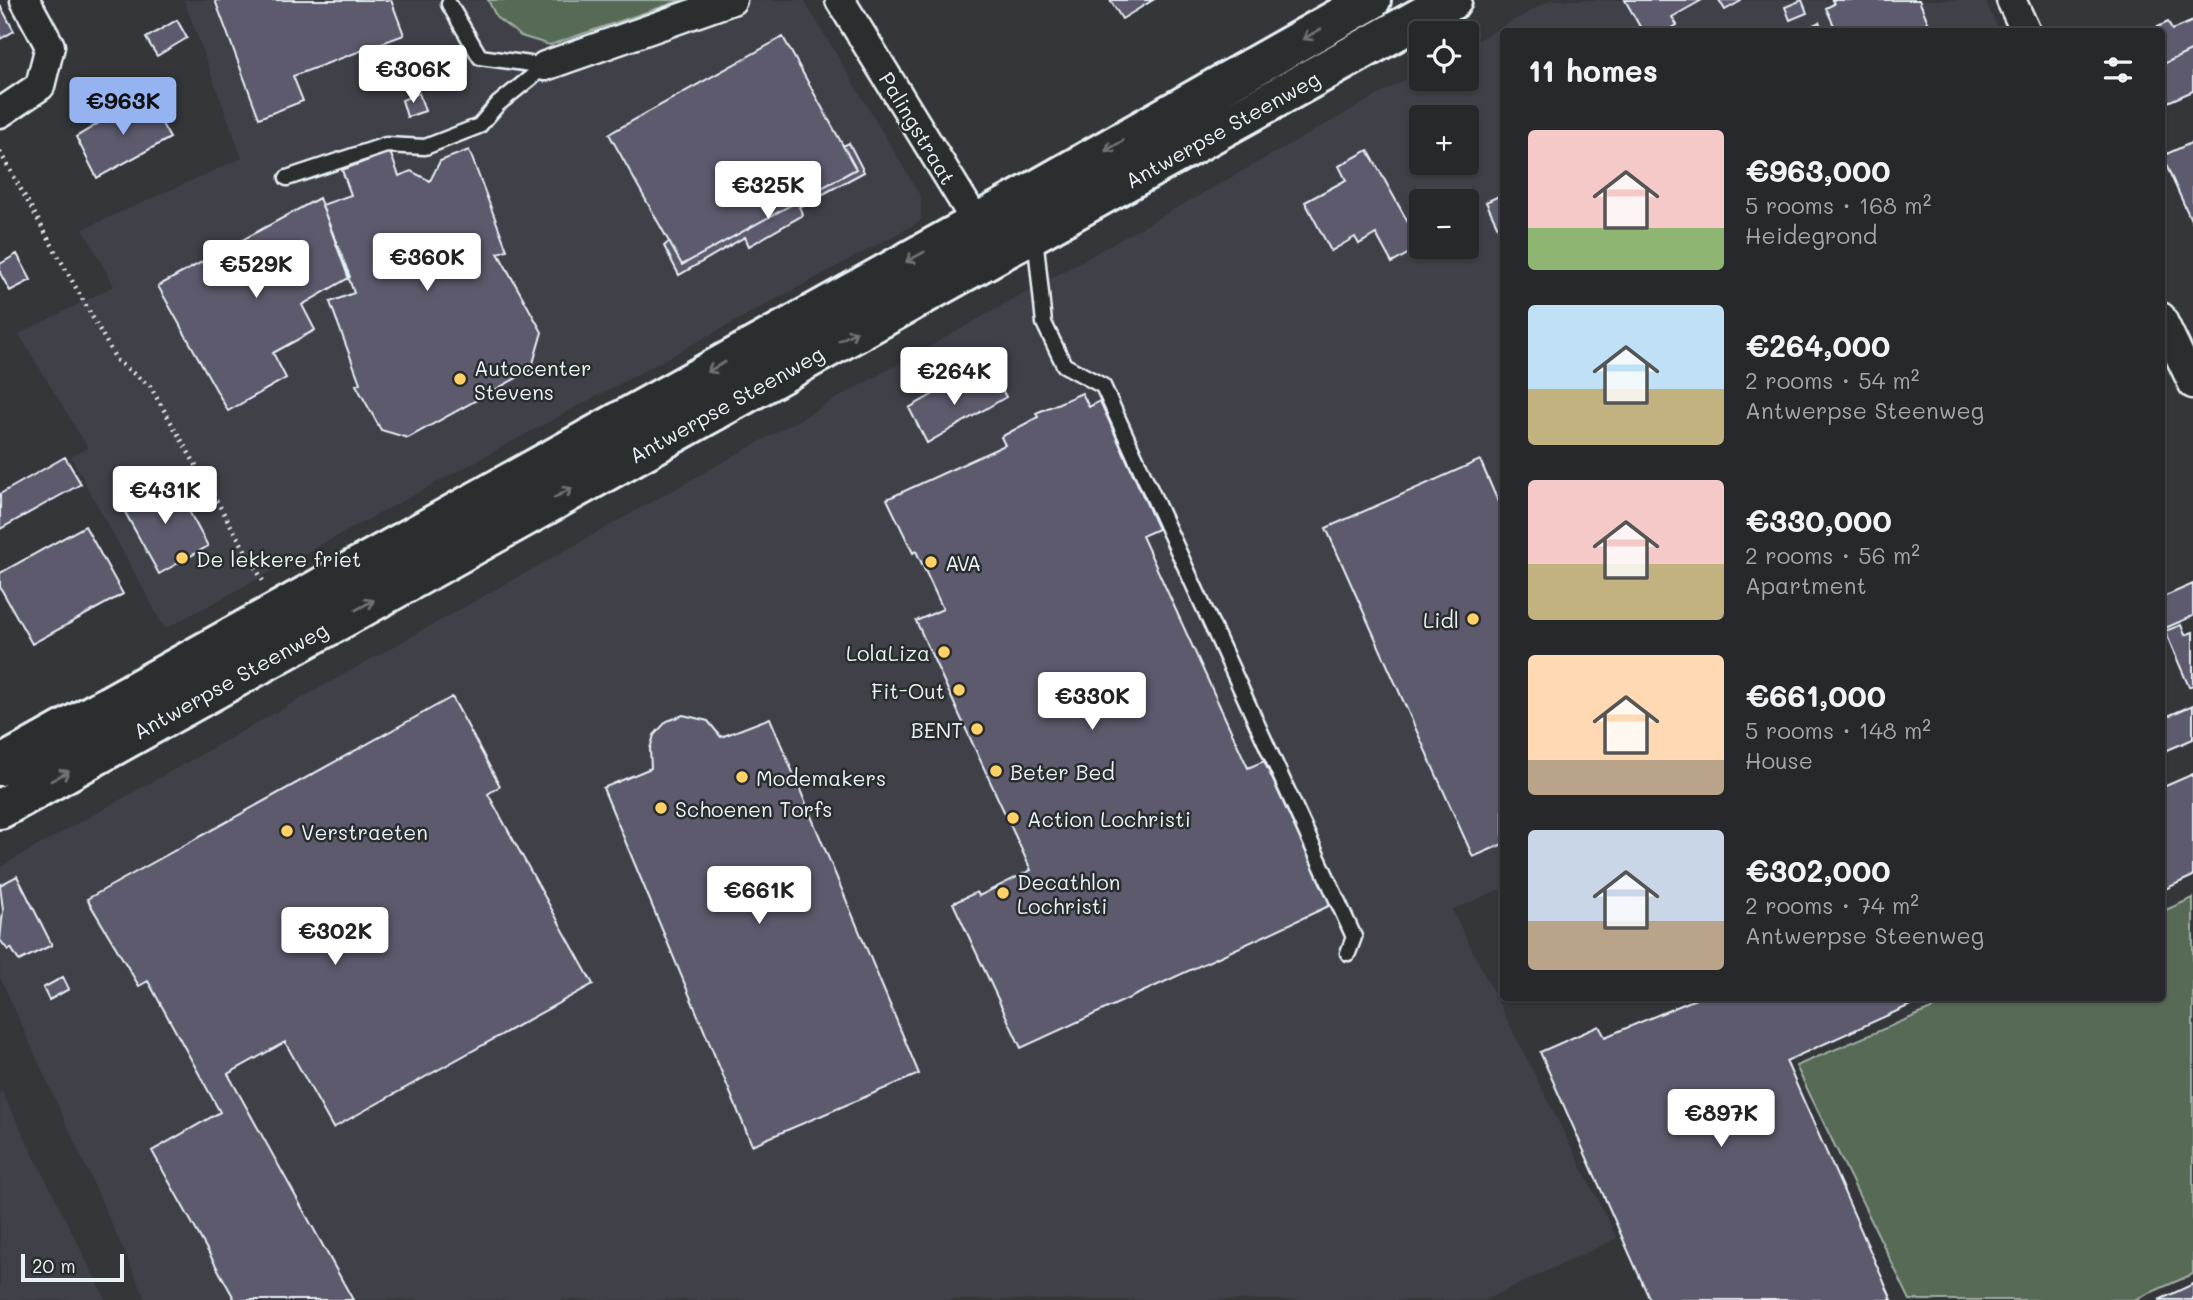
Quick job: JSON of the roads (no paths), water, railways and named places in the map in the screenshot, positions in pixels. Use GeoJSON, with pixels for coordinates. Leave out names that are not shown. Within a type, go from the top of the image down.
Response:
{"type":"FeatureCollection","features":[{"type":"Feature","properties":{"kind":"main road","name":"Antwerpse Steenweg"},"geometry":{"type":"LineString","coordinates":[[0,766],[1371,0]]}},
{"type":"Feature","properties":{"kind":"main road","name":"Antwerpse Steenweg"},"geometry":{"type":"LineString","coordinates":[[0,809],[1452,0]]}},
{"type":"Feature","properties":{"kind":"street"},"geometry":{"type":"LineString","coordinates":[[0,113],[40,86],[50,46],[25,0]]}},
{"type":"Feature","properties":{"kind":"street"},"geometry":{"type":"LineString","coordinates":[[545,66],[732,0]]}},
{"type":"Feature","properties":{"kind":"street","name":"Palingstraat"},"geometry":{"type":"LineString","coordinates":[[841,0],[996,256]]}},
{"type":"Feature","properties":{"kind":"street"},"geometry":{"type":"LineString","coordinates":[[2011,0],[2024,28]]}},
{"type":"Feature","properties":{"kind":"street"},"geometry":{"type":"LineString","coordinates":[[2165,325],[2193,384]]}},
{"type":"Feature","properties":{"kind":"lane"},"geometry":{"type":"LineString","coordinates":[[449,4],[480,57],[545,66]]}},
{"type":"Feature","properties":{"kind":"lane"},"geometry":{"type":"LineString","coordinates":[[287,178],[386,145],[425,147],[479,126],[498,104],[545,66]]}},
{"type":"Feature","properties":{"kind":"lane"},"geometry":{"type":"LineString","coordinates":[[1035,234],[1044,323],[1064,365],[1103,386],[1354,937],[1348,953]]}},
{"type":"Feature","properties":{"kind":"place","name":"Autocenter Stevens"},"geometry":{"type":"Point","coordinates":[460,379]}},
{"type":"Feature","properties":{"kind":"place","name":"De lekkere friet"},"geometry":{"type":"Point","coordinates":[182,558]}},
{"type":"Feature","properties":{"kind":"place","name":"AVA"},"geometry":{"type":"Point","coordinates":[931,562]}},
{"type":"Feature","properties":{"kind":"place","name":"Lidl"},"geometry":{"type":"Point","coordinates":[1473,619]}},
{"type":"Feature","properties":{"kind":"place","name":"LolaLiza"},"geometry":{"type":"Point","coordinates":[944,652]}},
{"type":"Feature","properties":{"kind":"place","name":"Fit-Out"},"geometry":{"type":"Point","coordinates":[959,690]}},
{"type":"Feature","properties":{"kind":"place","name":"BENT"},"geometry":{"type":"Point","coordinates":[977,729]}},
{"type":"Feature","properties":{"kind":"place","name":"Beter Bed"},"geometry":{"type":"Point","coordinates":[996,771]}},
{"type":"Feature","properties":{"kind":"place","name":"Modemakers"},"geometry":{"type":"Point","coordinates":[742,777]}},
{"type":"Feature","properties":{"kind":"place","name":"Schoenen Torfs"},"geometry":{"type":"Point","coordinates":[661,808]}},
{"type":"Feature","properties":{"kind":"place","name":"Action Lochristi"},"geometry":{"type":"Point","coordinates":[1013,818]}},
{"type":"Feature","properties":{"kind":"place","name":"Verstraeten"},"geometry":{"type":"Point","coordinates":[287,831]}},
{"type":"Feature","properties":{"kind":"place","name":"Decathlon Lochristi"},"geometry":{"type":"Point","coordinates":[1003,893]}}]}
